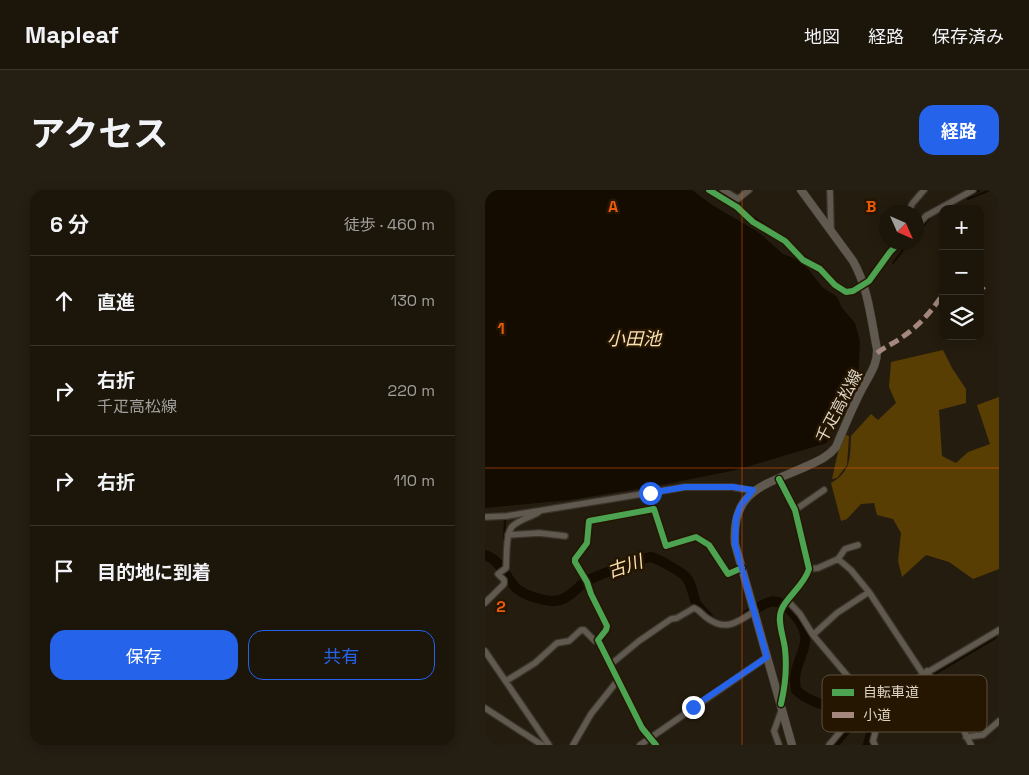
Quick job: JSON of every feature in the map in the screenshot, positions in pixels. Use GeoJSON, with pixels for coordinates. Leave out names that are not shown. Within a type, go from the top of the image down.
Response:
{"type":"FeatureCollection","features":[{"type":"Feature","properties":{"kind":"main road","name":"千疋高松線"},"geometry":{"type":"LineString","coordinates":[[753,490],[817,462],[831,453],[836,447],[862,389],[875,367],[877,349],[864,286],[859,272],[853,260],[801,190]]}},
{"type":"Feature","properties":{"kind":"main road"},"geometry":{"type":"LineString","coordinates":[[753,490],[741,505],[736,518],[735,544],[793,745]]}},
{"type":"Feature","properties":{"kind":"street"},"geometry":{"type":"LineString","coordinates":[[709,190],[737,206],[753,222],[785,241],[803,260],[820,269],[840,289],[846,292],[864,286],[874,276],[891,250]]}},
{"type":"Feature","properties":{"kind":"street"},"geometry":{"type":"LineString","coordinates":[[723,190],[738,199],[749,190]]}},
{"type":"Feature","properties":{"kind":"street"},"geometry":{"type":"LineString","coordinates":[[830,190],[831,231]]}},
{"type":"Feature","properties":{"kind":"street"},"geometry":{"type":"LineString","coordinates":[[912,205],[924,190]]}},
{"type":"Feature","properties":{"kind":"street"},"geometry":{"type":"LineString","coordinates":[[924,218],[973,190]]}},
{"type":"Feature","properties":{"kind":"street"},"geometry":{"type":"LineString","coordinates":[[779,478],[795,510],[809,569],[807,577],[780,612],[785,651],[784,685],[774,732],[779,745]]}},
{"type":"Feature","properties":{"kind":"street"},"geometry":{"type":"LineString","coordinates":[[485,517],[507,516],[598,503],[685,487],[733,487],[753,490]]}},
{"type":"Feature","properties":{"kind":"street"},"geometry":{"type":"LineString","coordinates":[[795,510],[824,490]]}},
{"type":"Feature","properties":{"kind":"street"},"geometry":{"type":"LineString","coordinates":[[598,640],[607,626],[586,580],[575,562],[575,559],[587,543],[589,520],[654,509],[666,546],[696,537],[709,545],[728,574],[742,568]]}},
{"type":"Feature","properties":{"kind":"street"},"geometry":{"type":"LineString","coordinates":[[485,603],[503,586],[504,580],[498,574],[506,568],[510,527],[544,510]]}},
{"type":"Feature","properties":{"kind":"street"},"geometry":{"type":"LineString","coordinates":[[508,535],[539,533],[565,536]]}},
{"type":"Feature","properties":{"kind":"street"},"geometry":{"type":"LineString","coordinates":[[809,569],[818,568],[838,560],[845,549],[858,545]]}},
{"type":"Feature","properties":{"kind":"street"},"geometry":{"type":"LineString","coordinates":[[838,560],[851,570],[869,592],[925,673]]}},
{"type":"Feature","properties":{"kind":"street"},"geometry":{"type":"LineString","coordinates":[[813,635],[837,613],[869,592]]}},
{"type":"Feature","properties":{"kind":"street"},"geometry":{"type":"LineString","coordinates":[[785,604],[800,614],[813,635],[847,675]]}},
{"type":"Feature","properties":{"kind":"street"},"geometry":{"type":"LineString","coordinates":[[610,665],[639,641],[671,619],[677,618],[694,608],[709,620],[725,625],[736,624],[754,609]]}},
{"type":"Feature","properties":{"kind":"street"},"geometry":{"type":"LineString","coordinates":[[506,681],[535,663],[557,643],[569,641],[581,630],[584,630],[595,641],[598,640]]}},
{"type":"Feature","properties":{"kind":"street"},"geometry":{"type":"LineString","coordinates":[[922,675],[999,630]]}},
{"type":"Feature","properties":{"kind":"street"},"geometry":{"type":"LineString","coordinates":[[598,640],[642,728],[656,745]]}},
{"type":"Feature","properties":{"kind":"street"},"geometry":{"type":"LineString","coordinates":[[485,651],[549,745]]}},
{"type":"Feature","properties":{"kind":"street"},"geometry":{"type":"LineString","coordinates":[[640,745],[767,657]]}},
{"type":"Feature","properties":{"kind":"street"},"geometry":{"type":"LineString","coordinates":[[573,745],[591,714],[618,680]]}},
{"type":"Feature","properties":{"kind":"street"},"geometry":{"type":"LineString","coordinates":[[485,708],[542,745]]}},
{"type":"Feature","properties":{"kind":"street"},"geometry":{"type":"LineString","coordinates":[[987,732],[999,721]]}},
{"type":"Feature","properties":{"kind":"street"},"geometry":{"type":"LineString","coordinates":[[829,745],[840,732]]}},
{"type":"Feature","properties":{"kind":"street"},"geometry":{"type":"LineString","coordinates":[[875,745],[873,742],[876,732]]}},
{"type":"Feature","properties":{"kind":"street"},"geometry":{"type":"LineString","coordinates":[[964,732],[971,745]]}},
{"type":"Feature","properties":{"kind":"street"},"geometry":{"type":"LineString","coordinates":[[966,736],[983,735],[986,732]]}},
{"type":"Feature","properties":{"kind":"shaded area"},"geometry":{"type":"Polygon","coordinates":[[[943,350],[966,389],[966,403],[939,410],[942,456],[956,463],[968,452],[990,444],[977,405],[999,397],[999,569],[973,579],[949,562],[926,555],[902,577],[898,561],[901,533],[893,519],[877,515],[874,503],[861,504],[847,519],[841,521],[831,483],[843,474],[849,463],[851,436],[871,414],[878,420],[896,403],[889,387],[891,362],[943,350]]]}},
{"type":"Feature","properties":{"kind":"shaded area"},"geometry":{"type":"Polygon","coordinates":[[[844,434],[849,436],[847,465],[837,478],[832,479],[840,443],[844,434]]]}},
{"type":"Feature","properties":{"kind":"water","name":"小田池"},"geometry":{"type":"Polygon","coordinates":[[[485,190],[692,190],[712,205],[758,232],[783,254],[798,260],[822,287],[837,297],[842,308],[855,323],[860,341],[858,380],[855,394],[849,403],[844,402],[834,409],[827,429],[827,443],[736,470],[656,486],[569,500],[485,508],[485,190]]]}},
{"type":"Feature","properties":{"kind":"waterway"},"geometry":{"type":"LineString","coordinates":[[951,205],[980,190]]}},
{"type":"Feature","properties":{"kind":"waterway"},"geometry":{"type":"LineString","coordinates":[[966,197],[968,199],[990,190]]}},
{"type":"Feature","properties":{"kind":"waterway"},"geometry":{"type":"LineString","coordinates":[[746,212],[783,237]]}},
{"type":"Feature","properties":{"kind":"waterway"},"geometry":{"type":"LineString","coordinates":[[924,225],[931,216]]}},
{"type":"Feature","properties":{"kind":"waterway"},"geometry":{"type":"LineString","coordinates":[[796,249],[822,268]]}},
{"type":"Feature","properties":{"kind":"waterway"},"geometry":{"type":"LineString","coordinates":[[893,263],[903,250]]}},
{"type":"Feature","properties":{"kind":"waterway"},"geometry":{"type":"LineString","coordinates":[[504,544],[505,519]]}},
{"type":"Feature","properties":{"kind":"waterway","name":"古川"},"geometry":{"type":"LineString","coordinates":[[485,555],[499,565],[519,591],[532,597],[551,601],[557,601],[566,597],[590,579],[650,557],[672,567],[687,578],[696,603],[708,617]]}},
{"type":"Feature","properties":{"kind":"waterway"},"geometry":{"type":"LineString","coordinates":[[505,586],[510,581]]}},
{"type":"Feature","properties":{"kind":"waterway","name":"古川"},"geometry":{"type":"LineString","coordinates":[[747,615],[764,604],[774,601],[779,602],[791,611],[805,632],[805,642],[795,678],[796,690],[810,700],[822,704]]}},
{"type":"Feature","properties":{"kind":"waterway"},"geometry":{"type":"LineString","coordinates":[[935,672],[994,637]]}},
{"type":"Feature","properties":{"kind":"waterway"},"geometry":{"type":"LineString","coordinates":[[836,745],[847,732]]}},
{"type":"Feature","properties":{"kind":"waterway","name":"古川"},"geometry":{"type":"LineString","coordinates":[[868,745],[871,732]]}},
{"type":"Feature","properties":{"kind":"marked path"},"geometry":{"type":"LineString","coordinates":[[877,353],[919,324],[942,295]]}},
{"type":"Feature","properties":{"kind":"cycle path"},"geometry":{"type":"LineString","coordinates":[[709,190],[737,207],[753,222],[785,241],[803,260],[820,269],[835,285],[846,292],[853,291],[869,281],[892,250]]}},
{"type":"Feature","properties":{"kind":"cycle path"},"geometry":{"type":"LineString","coordinates":[[779,479],[795,510],[809,569],[803,581],[786,601],[780,615],[786,663],[785,684],[781,704]]}},
{"type":"Feature","properties":{"kind":"cycle path"},"geometry":{"type":"LineString","coordinates":[[656,745],[642,728],[598,640],[607,626],[587,582],[575,562],[575,559],[587,543],[589,521],[654,509],[666,546],[696,537],[709,545],[728,574],[742,568]]}},
{"type":"Feature","properties":{"kind":"route"},"geometry":{"type":"LineString","coordinates":[[650,493],[685,487],[733,487],[753,490],[741,505],[736,518],[734,533],[735,544],[767,657],[693,707]]}}]}
